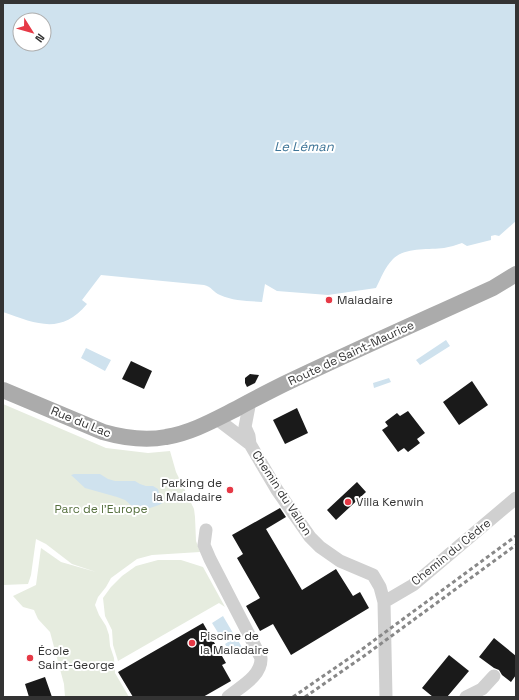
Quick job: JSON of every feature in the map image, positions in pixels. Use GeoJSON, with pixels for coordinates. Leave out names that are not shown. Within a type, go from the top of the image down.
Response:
{"type":"FeatureCollection","features":[{"type":"Feature","properties":{"kind":"main road","name":"Route de Saint-Maurice"},"geometry":{"type":"LineString","coordinates":[[186,432],[493,288],[516,274]]}},
{"type":"Feature","properties":{"kind":"main road","name":"Rue du Lac"},"geometry":{"type":"LineString","coordinates":[[3,390],[103,432],[118,436],[148,439],[167,437],[186,432]]}},
{"type":"Feature","properties":{"kind":"street","name":"Chemin du Vallon"},"geometry":{"type":"LineString","coordinates":[[250,401],[245,427],[249,436],[250,444]]}},
{"type":"Feature","properties":{"kind":"street","name":"Chemin du Vallon"},"geometry":{"type":"LineString","coordinates":[[217,418],[250,444],[277,490],[310,537],[320,547],[340,561],[373,575],[380,587],[384,602],[386,697]]}},
{"type":"Feature","properties":{"kind":"street","name":"Chemin du Cèdre"},"geometry":{"type":"LineString","coordinates":[[384,602],[413,584],[516,498]]}},
{"type":"Feature","properties":{"kind":"street"},"geometry":{"type":"LineString","coordinates":[[206,530],[204,545],[210,559],[261,658],[260,668],[255,675],[228,697]]}},
{"type":"Feature","properties":{"kind":"street"},"geometry":{"type":"LineString","coordinates":[[466,697],[482,689],[494,676]]}},
{"type":"Feature","properties":{"kind":"green space","name":"Parc de l'Europe"},"geometry":{"type":"Polygon","coordinates":[[[3,404],[106,448],[148,453],[170,451],[176,472],[194,509],[196,541],[200,552],[152,555],[137,559],[111,578],[98,597],[95,605],[109,635],[110,646],[114,658],[115,673],[129,697],[65,697],[64,684],[50,632],[38,619],[34,610],[23,607],[13,596],[36,585],[41,548],[61,562],[96,572],[72,564],[46,544],[36,539],[31,575],[28,584],[3,585],[3,404]]]}},
{"type":"Feature","properties":{"kind":"green space"},"geometry":{"type":"Polygon","coordinates":[[[158,560],[181,560],[203,567],[225,607],[219,603],[118,661],[113,645],[112,630],[105,616],[103,598],[122,576],[136,566],[158,560]]]}},
{"type":"Feature","properties":{"kind":"water","name":"Le Léman"},"geometry":{"type":"Polygon","coordinates":[[[3,3],[516,3],[516,221],[499,236],[491,236],[491,240],[467,246],[462,243],[451,247],[404,252],[390,262],[376,288],[328,295],[277,291],[265,284],[262,302],[225,297],[204,285],[101,275],[82,300],[87,304],[77,314],[68,320],[48,324],[27,320],[3,312],[3,3]]]}},
{"type":"Feature","properties":{"kind":"water"},"geometry":{"type":"Polygon","coordinates":[[[446,340],[450,346],[420,365],[416,360],[446,340]]]}},
{"type":"Feature","properties":{"kind":"water"},"geometry":{"type":"Polygon","coordinates":[[[86,348],[111,360],[105,371],[81,358],[86,348]]]}},
{"type":"Feature","properties":{"kind":"water"},"geometry":{"type":"Polygon","coordinates":[[[389,378],[391,382],[374,388],[373,383],[389,378]]]}},
{"type":"Feature","properties":{"kind":"water"},"geometry":{"type":"Polygon","coordinates":[[[100,474],[115,481],[135,481],[146,486],[153,486],[158,489],[164,502],[141,511],[133,507],[125,500],[85,488],[71,475],[100,474]]]}},
{"type":"Feature","properties":{"kind":"water"},"geometry":{"type":"Polygon","coordinates":[[[223,616],[233,633],[222,639],[212,623],[223,616]]]}},
{"type":"Feature","properties":{"kind":"water"},"geometry":{"type":"Polygon","coordinates":[[[236,637],[243,649],[231,655],[225,644],[236,637]]]}},
{"type":"Feature","properties":{"kind":"building"},"geometry":{"type":"Polygon","coordinates":[[[131,361],[152,371],[144,389],[122,379],[131,361]]]}},
{"type":"Feature","properties":{"kind":"building"},"geometry":{"type":"Polygon","coordinates":[[[250,374],[259,375],[255,383],[247,387],[245,378],[250,374]]]}},
{"type":"Feature","properties":{"kind":"building"},"geometry":{"type":"Polygon","coordinates":[[[472,381],[488,405],[459,425],[443,402],[472,381]]]}},
{"type":"Feature","properties":{"kind":"building"},"geometry":{"type":"Polygon","coordinates":[[[297,408],[308,433],[285,444],[273,420],[297,408]]]}},
{"type":"Feature","properties":{"kind":"building"},"geometry":{"type":"Polygon","coordinates":[[[408,411],[425,433],[417,439],[420,443],[408,452],[404,448],[398,452],[382,430],[388,426],[385,422],[397,413],[400,416],[408,411]]]}},
{"type":"Feature","properties":{"kind":"building","name":"Villa Kenwin"},"geometry":{"type":"Polygon","coordinates":[[[357,482],[366,492],[336,520],[327,510],[357,482]]]}},
{"type":"Feature","properties":{"kind":"building"},"geometry":{"type":"Polygon","coordinates":[[[280,508],[286,517],[266,529],[302,590],[336,569],[353,596],[360,592],[369,608],[291,655],[273,624],[260,631],[246,606],[260,598],[237,558],[243,554],[232,535],[280,508]]]}},
{"type":"Feature","properties":{"kind":"building","name":"Piscine de la Maladaire"},"geometry":{"type":"Polygon","coordinates":[[[203,623],[226,663],[222,665],[231,681],[203,697],[133,697],[118,672],[203,623]]]}},
{"type":"Feature","properties":{"kind":"building"},"geometry":{"type":"Polygon","coordinates":[[[494,638],[516,656],[516,675],[511,682],[502,675],[499,670],[479,657],[494,638]]]}},
{"type":"Feature","properties":{"kind":"building"},"geometry":{"type":"Polygon","coordinates":[[[449,655],[469,671],[447,697],[433,697],[422,688],[449,655]]]}},
{"type":"Feature","properties":{"kind":"building"},"geometry":{"type":"Polygon","coordinates":[[[45,677],[52,697],[29,697],[25,684],[45,677]]]}},
{"type":"Feature","properties":{"kind":"railway"},"geometry":{"type":"LineString","coordinates":[[293,697],[361,650],[516,536]]}},
{"type":"Feature","properties":{"kind":"railway"},"geometry":{"type":"LineString","coordinates":[[305,697],[364,656],[516,545]]}},
{"type":"Feature","properties":{"kind":"place","name":"Maladaire"},"geometry":{"type":"Point","coordinates":[329,300]}},
{"type":"Feature","properties":{"kind":"place","name":"Parking de la Maladaire"},"geometry":{"type":"Point","coordinates":[230,490]}},
{"type":"Feature","properties":{"kind":"place","name":"Villa Kenwin"},"geometry":{"type":"Point","coordinates":[348,502]}},
{"type":"Feature","properties":{"kind":"place","name":"Piscine de la Maladaire"},"geometry":{"type":"Point","coordinates":[192,643]}},
{"type":"Feature","properties":{"kind":"place","name":"École Saint-George"},"geometry":{"type":"Point","coordinates":[30,658]}}]}
